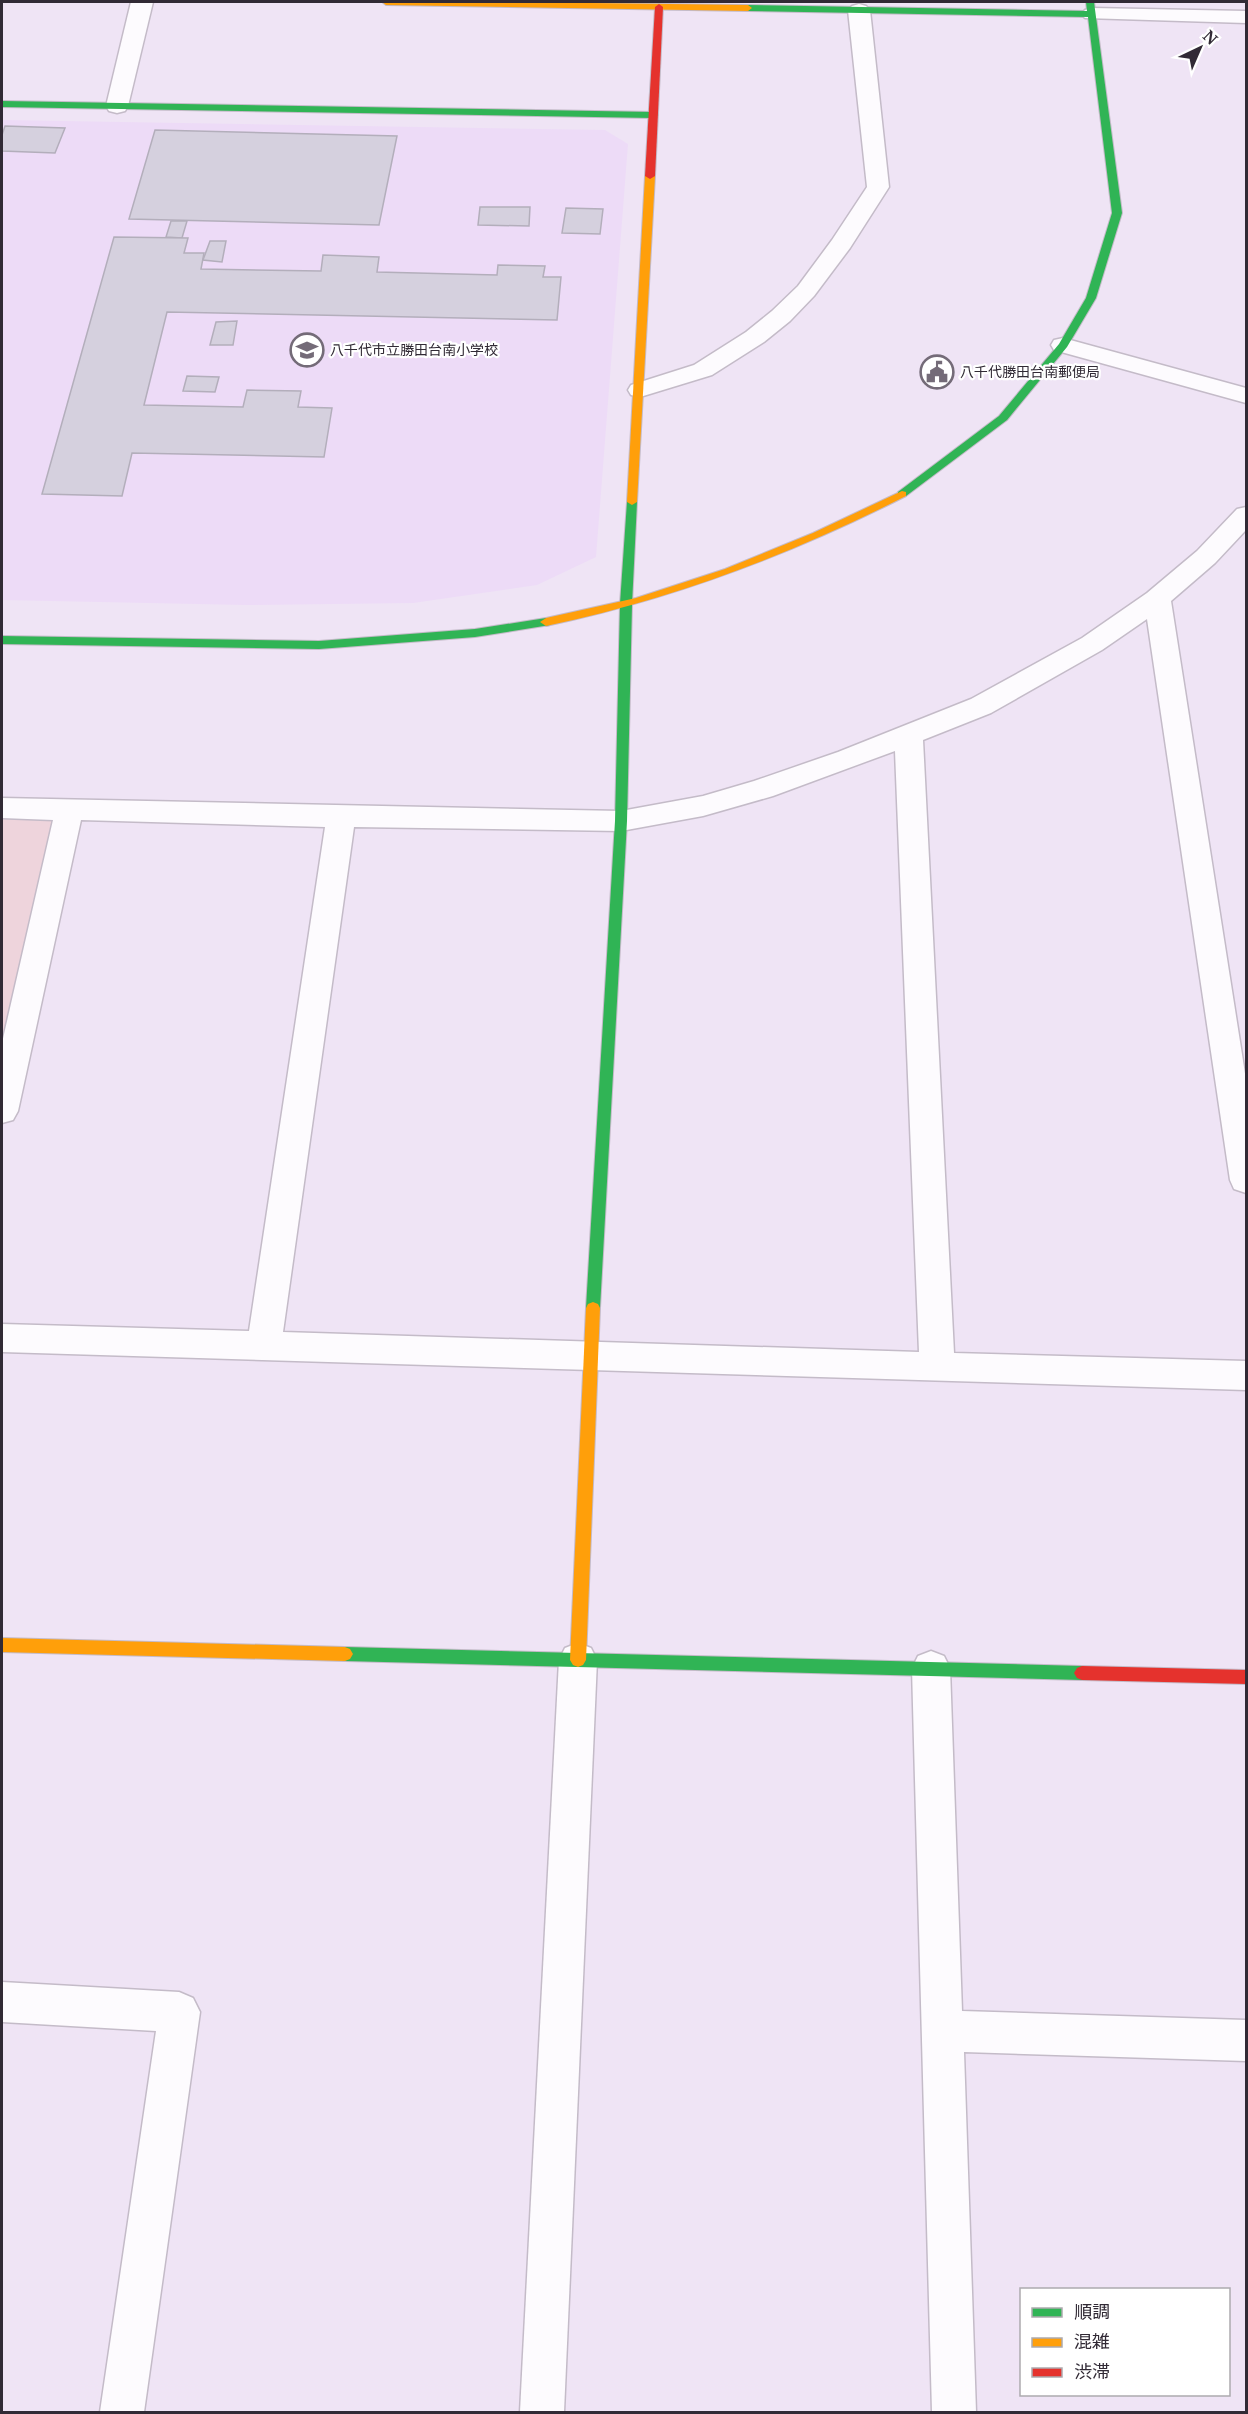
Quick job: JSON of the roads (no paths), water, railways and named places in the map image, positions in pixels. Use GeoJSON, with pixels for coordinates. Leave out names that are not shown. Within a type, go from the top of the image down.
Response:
{"type":"FeatureCollection","features":[{"type":"Feature","properties":{"kind":"street"},"geometry":{"type":"LineString","coordinates":[[117,106],[142,2]]}},
{"type":"Feature","properties":{"kind":"street"},"geometry":{"type":"LineString","coordinates":[[386,2],[659,4],[859,10],[1091,8],[1246,17]]}},
{"type":"Feature","properties":{"kind":"street"},"geometry":{"type":"LineString","coordinates":[[542,2412],[590,1358],[621,821],[626,604],[640,390],[659,4]]}},
{"type":"Feature","properties":{"kind":"street"},"geometry":{"type":"LineString","coordinates":[[2,640],[320,645],[475,633],[548,622],[626,604],[765,558],[901,494],[951,459],[1003,418],[1063,345],[1091,297],[1117,213],[1091,8]]}},
{"type":"Feature","properties":{"kind":"street"},"geometry":{"type":"LineString","coordinates":[[640,390],[703,370],[755,337],[781,316],[806,291],[842,243],[878,186],[859,10]]}},
{"type":"Feature","properties":{"kind":"street"},"geometry":{"type":"LineString","coordinates":[[2,104],[653,115]]}},
{"type":"Feature","properties":{"kind":"street"},"geometry":{"type":"LineString","coordinates":[[1063,345],[1246,396]]}},
{"type":"Feature","properties":{"kind":"street"},"geometry":{"type":"LineString","coordinates":[[2,808],[341,817],[621,821],[703,806],[763,789],[909,735],[981,706],[1019,686],[1092,644],[1157,599],[1206,557],[1246,514]]}},
{"type":"Feature","properties":{"kind":"street"},"geometry":{"type":"LineString","coordinates":[[1157,599],[1246,1180]]}},
{"type":"Feature","properties":{"kind":"street"},"geometry":{"type":"LineString","coordinates":[[909,735],[937,1366]]}},
{"type":"Feature","properties":{"kind":"street"},"geometry":{"type":"LineString","coordinates":[[2,1112],[69,811]]}},
{"type":"Feature","properties":{"kind":"street"},"geometry":{"type":"LineString","coordinates":[[264,1346],[341,817]]}},
{"type":"Feature","properties":{"kind":"street"},"geometry":{"type":"LineString","coordinates":[[2,1338],[590,1358],[1246,1376]]}},
{"type":"Feature","properties":{"kind":"street"},"geometry":{"type":"LineString","coordinates":[[2,1645],[1246,1677]]}},
{"type":"Feature","properties":{"kind":"street"},"geometry":{"type":"LineString","coordinates":[[931,1668],[954,2412]]}},
{"type":"Feature","properties":{"kind":"street"},"geometry":{"type":"LineString","coordinates":[[2,2002],[179,2012],[122,2412]]}},
{"type":"Feature","properties":{"kind":"street"},"geometry":{"type":"LineString","coordinates":[[941,2031],[1246,2040]]}},
{"type":"Feature","properties":{"kind":"place","name":"八千代市立勝田台南小学校"},"geometry":{"type":"Point","coordinates":[307,350]}},
{"type":"Feature","properties":{"kind":"place","name":"八千代勝田台南郵便局"},"geometry":{"type":"Point","coordinates":[937,372]}}]}
